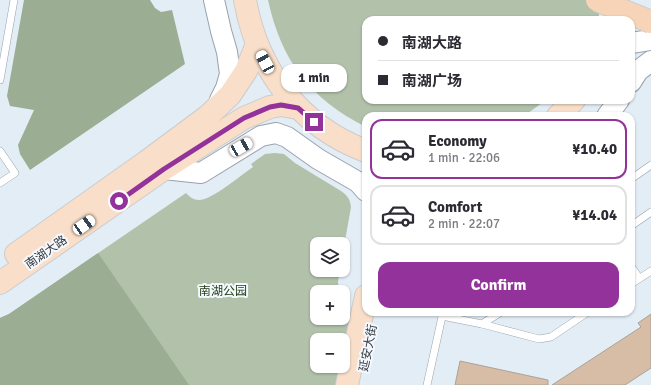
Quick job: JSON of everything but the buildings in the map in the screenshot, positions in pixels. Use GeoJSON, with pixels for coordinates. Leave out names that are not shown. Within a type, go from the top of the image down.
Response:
{"type":"FeatureCollection","features":[{"type":"Feature","properties":{"kind":"highway"},"geometry":{"type":"LineString","coordinates":[[597,0],[651,22]]}},
{"type":"Feature","properties":{"kind":"main road"},"geometry":{"type":"LineString","coordinates":[[214,0],[227,52],[230,74],[218,107]]}},
{"type":"Feature","properties":{"kind":"main road"},"geometry":{"type":"LineString","coordinates":[[245,0],[247,16],[257,44],[269,70],[280,87],[298,108],[322,128],[362,152]]}},
{"type":"Feature","properties":{"kind":"main road"},"geometry":{"type":"LineString","coordinates":[[618,16],[621,0]]}},
{"type":"Feature","properties":{"kind":"main road"},"geometry":{"type":"LineString","coordinates":[[635,43],[651,40]]}},
{"type":"Feature","properties":{"kind":"main road","name":"南湖大路"},"geometry":{"type":"LineString","coordinates":[[0,265],[146,162],[208,116],[230,95],[246,70],[257,44]]}},
{"type":"Feature","properties":{"kind":"main road"},"geometry":{"type":"LineString","coordinates":[[635,75],[638,70],[651,61]]}},
{"type":"Feature","properties":{"kind":"main road"},"geometry":{"type":"LineString","coordinates":[[562,112],[570,104]]}},
{"type":"Feature","properties":{"kind":"main road","name":"南湖大路"},"geometry":{"type":"LineString","coordinates":[[0,283],[164,169],[244,118],[270,107],[281,105],[298,108]]}},
{"type":"Feature","properties":{"kind":"main road"},"geometry":{"type":"LineString","coordinates":[[164,169],[201,173],[261,136],[276,133],[287,137],[318,159],[358,182],[362,186]]}},
{"type":"Feature","properties":{"kind":"main road","name":"延安大街"},"geometry":{"type":"LineString","coordinates":[[347,385],[362,315]]}},
{"type":"Feature","properties":{"kind":"main road","name":"延安大街"},"geometry":{"type":"LineString","coordinates":[[361,385],[375,316]]}},
{"type":"Feature","properties":{"kind":"lane"},"geometry":{"type":"LineString","coordinates":[[0,80],[14,0]]}},
{"type":"Feature","properties":{"kind":"lane"},"geometry":{"type":"LineString","coordinates":[[0,150],[15,173],[0,183]]}},
{"type":"Feature","properties":{"kind":"lane"},"geometry":{"type":"LineString","coordinates":[[635,176],[651,165]]}},
{"type":"Feature","properties":{"kind":"lane"},"geometry":{"type":"LineString","coordinates":[[635,223],[651,212]]}},
{"type":"Feature","properties":{"kind":"lane"},"geometry":{"type":"LineString","coordinates":[[635,281],[651,271]]}},
{"type":"Feature","properties":{"kind":"lane"},"geometry":{"type":"LineString","coordinates":[[635,272],[639,278]]}},
{"type":"Feature","properties":{"kind":"lane"},"geometry":{"type":"LineString","coordinates":[[427,385],[442,316]]}},
{"type":"Feature","properties":{"kind":"lane"},"geometry":{"type":"LineString","coordinates":[[450,316],[539,339],[551,337],[582,316]]}},
{"type":"Feature","properties":{"kind":"lane"},"geometry":{"type":"LineString","coordinates":[[482,324],[495,316]]}},
{"type":"Feature","properties":{"kind":"green space"},"geometry":{"type":"Polygon","coordinates":[[[24,0],[150,0],[155,8],[161,12],[172,10],[185,64],[30,170],[20,154],[18,145],[34,110],[10,106],[7,96],[24,0]]]}},
{"type":"Feature","properties":{"kind":"green space"},"geometry":{"type":"Polygon","coordinates":[[[268,0],[602,0],[599,16],[362,16],[362,104],[540,104],[530,112],[362,112],[362,125],[329,104],[301,76],[281,41],[268,0]]]}},
{"type":"Feature","properties":{"kind":"green space","name":"南湖公园"},"geometry":{"type":"Polygon","coordinates":[[[265,154],[284,154],[295,163],[341,191],[347,196],[350,202],[351,207],[346,237],[310,237],[310,277],[339,277],[338,285],[310,285],[310,325],[349,325],[347,333],[310,333],[310,373],[339,373],[337,385],[0,385],[0,318],[9,314],[186,193],[197,200],[205,199],[253,167],[251,164],[265,154]]]}},
{"type":"Feature","properties":{"kind":"green space"},"geometry":{"type":"Polygon","coordinates":[[[98,253],[189,385],[0,385],[0,318],[9,314],[98,253]]]}},
{"type":"Feature","properties":{"kind":"route"},"geometry":{"type":"LineString","coordinates":[[119,201],[164,169],[244,118],[270,107],[281,105],[298,108],[314,122]]}}]}
